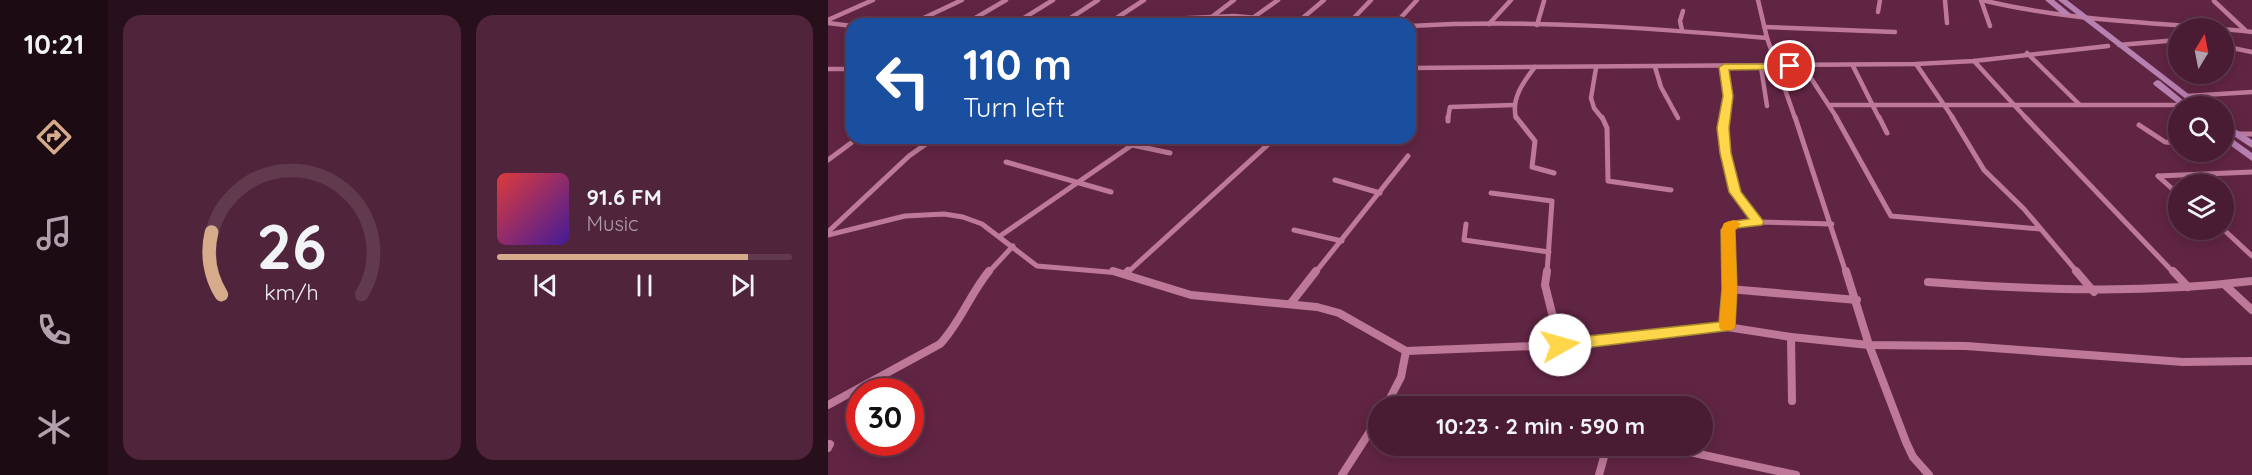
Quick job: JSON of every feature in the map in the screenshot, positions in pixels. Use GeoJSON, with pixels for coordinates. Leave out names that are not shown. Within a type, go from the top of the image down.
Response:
{"type":"FeatureCollection","features":[{"type":"Feature","properties":{"kind":"main road"},"geometry":{"type":"LineString","coordinates":[[2049,0],[2176,96]]}},
{"type":"Feature","properties":{"kind":"main road"},"geometry":{"type":"LineString","coordinates":[[2062,0],[2178,96]]}},
{"type":"Feature","properties":{"kind":"main road"},"geometry":{"type":"LineString","coordinates":[[2234,132],[2252,145]]}},
{"type":"Feature","properties":{"kind":"main road"},"geometry":{"type":"LineString","coordinates":[[2234,144],[2252,158]]}},
{"type":"Feature","properties":{"kind":"street"},"geometry":{"type":"LineString","coordinates":[[828,22],[873,0]]}},
{"type":"Feature","properties":{"kind":"street"},"geometry":{"type":"LineString","coordinates":[[923,18],[962,0]]}},
{"type":"Feature","properties":{"kind":"street"},"geometry":{"type":"LineString","coordinates":[[975,18],[1006,0]]}},
{"type":"Feature","properties":{"kind":"street"},"geometry":{"type":"LineString","coordinates":[[1024,18],[1053,0]]}},
{"type":"Feature","properties":{"kind":"street"},"geometry":{"type":"LineString","coordinates":[[1071,18],[1098,0]]}},
{"type":"Feature","properties":{"kind":"street"},"geometry":{"type":"LineString","coordinates":[[1118,18],[1144,0]]}},
{"type":"Feature","properties":{"kind":"street"},"geometry":{"type":"LineString","coordinates":[[1213,16],[1234,0]]}},
{"type":"Feature","properties":{"kind":"street"},"geometry":{"type":"LineString","coordinates":[[1254,17],[1278,0]]}},
{"type":"Feature","properties":{"kind":"street"},"geometry":{"type":"LineString","coordinates":[[1303,18],[1324,0]]}},
{"type":"Feature","properties":{"kind":"street"},"geometry":{"type":"LineString","coordinates":[[1354,18],[1371,0]]}},
{"type":"Feature","properties":{"kind":"street"},"geometry":{"type":"LineString","coordinates":[[1400,18],[1417,0]]}},
{"type":"Feature","properties":{"kind":"street"},"geometry":{"type":"LineString","coordinates":[[1489,24],[1511,0]]}},
{"type":"Feature","properties":{"kind":"street"},"geometry":{"type":"LineString","coordinates":[[1758,0],[1767,38],[1832,224],[1869,345],[1913,458],[1929,475]]}},
{"type":"Feature","properties":{"kind":"street"},"geometry":{"type":"LineString","coordinates":[[1878,12],[1880,0]]}},
{"type":"Feature","properties":{"kind":"street"},"geometry":{"type":"LineString","coordinates":[[1945,0],[1947,23]]}},
{"type":"Feature","properties":{"kind":"street"},"geometry":{"type":"LineString","coordinates":[[1982,0],[2022,11],[2072,17],[2180,24],[2252,32]]}},
{"type":"Feature","properties":{"kind":"street"},"geometry":{"type":"LineString","coordinates":[[1982,0],[1990,26]]}},
{"type":"Feature","properties":{"kind":"street"},"geometry":{"type":"LineString","coordinates":[[1537,25],[1544,1]]}},
{"type":"Feature","properties":{"kind":"street"},"geometry":{"type":"LineString","coordinates":[[2214,2],[2246,31]]}},
{"type":"Feature","properties":{"kind":"street"},"geometry":{"type":"LineString","coordinates":[[1682,30],[1680,21],[1683,11]]}},
{"type":"Feature","properties":{"kind":"street"},"geometry":{"type":"LineString","coordinates":[[1179,18],[1213,16],[1263,18]]}},
{"type":"Feature","properties":{"kind":"street"},"geometry":{"type":"LineString","coordinates":[[828,22],[846,25]]}},
{"type":"Feature","properties":{"kind":"street"},"geometry":{"type":"LineString","coordinates":[[1416,26],[1489,24],[1682,30],[1767,38]]}},
{"type":"Feature","properties":{"kind":"street"},"geometry":{"type":"LineString","coordinates":[[1764,27],[1895,32]]}},
{"type":"Feature","properties":{"kind":"street"},"geometry":{"type":"LineString","coordinates":[[2119,45],[2168,41]]}},
{"type":"Feature","properties":{"kind":"street"},"geometry":{"type":"LineString","coordinates":[[1416,68],[1853,66],[1974,61],[2027,53],[2108,46]]}},
{"type":"Feature","properties":{"kind":"street"},"geometry":{"type":"LineString","coordinates":[[2234,48],[2252,52]]}},
{"type":"Feature","properties":{"kind":"street"},"geometry":{"type":"LineString","coordinates":[[2027,53],[2080,105]]}},
{"type":"Feature","properties":{"kind":"street"},"geometry":{"type":"LineString","coordinates":[[1974,61],[2014,106],[2086,178],[2188,287]]}},
{"type":"Feature","properties":{"kind":"street"},"geometry":{"type":"LineString","coordinates":[[1916,64],[1984,170],[2024,209],[2094,292]]}},
{"type":"Feature","properties":{"kind":"street"},"geometry":{"type":"LineString","coordinates":[[1803,66],[1830,105],[1891,216],[2040,229]]}},
{"type":"Feature","properties":{"kind":"street"},"geometry":{"type":"LineString","coordinates":[[1853,66],[1887,133]]}},
{"type":"Feature","properties":{"kind":"street"},"geometry":{"type":"LineString","coordinates":[[1535,67],[1523,84],[1514,105],[1519,123],[1534,141],[1532,166],[1554,173]]}},
{"type":"Feature","properties":{"kind":"street"},"geometry":{"type":"LineString","coordinates":[[1655,67],[1661,87],[1678,118]]}},
{"type":"Feature","properties":{"kind":"street"},"geometry":{"type":"LineString","coordinates":[[1724,67],[1728,96],[1723,128],[1726,153],[1735,192],[1758,222]]}},
{"type":"Feature","properties":{"kind":"street"},"geometry":{"type":"LineString","coordinates":[[1761,67],[1767,106]]}},
{"type":"Feature","properties":{"kind":"street"},"geometry":{"type":"LineString","coordinates":[[1596,68],[1591,98],[1594,108],[1600,113],[1607,128],[1608,181],[1671,190]]}},
{"type":"Feature","properties":{"kind":"street"},"geometry":{"type":"LineString","coordinates":[[828,69],[846,69]]}},
{"type":"Feature","properties":{"kind":"street"},"geometry":{"type":"LineString","coordinates":[[2228,96],[2252,92]]}},
{"type":"Feature","properties":{"kind":"street"},"geometry":{"type":"LineString","coordinates":[[1830,105],[2014,106],[2168,103]]}},
{"type":"Feature","properties":{"kind":"street"},"geometry":{"type":"LineString","coordinates":[[1448,122],[1450,107],[1514,105]]}},
{"type":"Feature","properties":{"kind":"street"},"geometry":{"type":"LineString","coordinates":[[2139,124],[2168,142]]}},
{"type":"Feature","properties":{"kind":"street"},"geometry":{"type":"LineString","coordinates":[[2237,134],[2252,134]]}},
{"type":"Feature","properties":{"kind":"street"},"geometry":{"type":"LineString","coordinates":[[828,160],[850,144]]}},
{"type":"Feature","properties":{"kind":"street"},"geometry":{"type":"LineString","coordinates":[[828,234],[909,156],[926,144]]}},
{"type":"Feature","properties":{"kind":"street"},"geometry":{"type":"LineString","coordinates":[[1000,236],[1134,144],[1170,153]]}},
{"type":"Feature","properties":{"kind":"street"},"geometry":{"type":"LineString","coordinates":[[1125,274],[1268,144]]}},
{"type":"Feature","properties":{"kind":"street"},"geometry":{"type":"LineString","coordinates":[[1291,303],[1342,242],[1408,156]]}},
{"type":"Feature","properties":{"kind":"street"},"geometry":{"type":"LineString","coordinates":[[1006,162],[1112,192]]}},
{"type":"Feature","properties":{"kind":"street"},"geometry":{"type":"LineString","coordinates":[[2205,174],[2252,172]]}},
{"type":"Feature","properties":{"kind":"street"},"geometry":{"type":"LineString","coordinates":[[2168,176],[2158,176],[2168,185]]}},
{"type":"Feature","properties":{"kind":"street"},"geometry":{"type":"LineString","coordinates":[[1335,180],[1380,192]]}},
{"type":"Feature","properties":{"kind":"street"},"geometry":{"type":"LineString","coordinates":[[1491,193],[1552,201],[1545,294],[1560,345]]}},
{"type":"Feature","properties":{"kind":"street"},"geometry":{"type":"LineString","coordinates":[[828,234],[932,212],[958,216],[982,224],[1013,246],[1026,260],[1037,266],[1125,274],[1191,295],[1291,303],[1339,313],[1406,351],[1560,345],[1727,327],[1791,337],[1869,345],[1957,345],[2183,362],[2252,361]]}},
{"type":"Feature","properties":{"kind":"street"},"geometry":{"type":"LineString","coordinates":[[1727,327],[1729,226],[1758,222],[1832,224]]}},
{"type":"Feature","properties":{"kind":"street"},"geometry":{"type":"LineString","coordinates":[[1466,224],[1464,240],[1549,252]]}},
{"type":"Feature","properties":{"kind":"street"},"geometry":{"type":"LineString","coordinates":[[1294,230],[1342,242]]}},
{"type":"Feature","properties":{"kind":"street"},"geometry":{"type":"LineString","coordinates":[[2234,239],[2252,255]]}},
{"type":"Feature","properties":{"kind":"street"},"geometry":{"type":"LineString","coordinates":[[828,405],[940,344],[949,336],[974,291],[1013,246]]}},
{"type":"Feature","properties":{"kind":"street"},"geometry":{"type":"LineString","coordinates":[[1928,282],[2094,292],[2225,285],[2252,281]]}},
{"type":"Feature","properties":{"kind":"street"},"geometry":{"type":"LineString","coordinates":[[2225,285],[2252,310]]}},
{"type":"Feature","properties":{"kind":"street"},"geometry":{"type":"LineString","coordinates":[[1729,289],[1857,300]]}},
{"type":"Feature","properties":{"kind":"street"},"geometry":{"type":"LineString","coordinates":[[1791,337],[1792,401]]}},
{"type":"Feature","properties":{"kind":"street"},"geometry":{"type":"LineString","coordinates":[[1391,396],[1401,377],[1406,351]]}},
{"type":"Feature","properties":{"kind":"street"},"geometry":{"type":"LineString","coordinates":[[1342,475],[1368,435]]}},
{"type":"Feature","properties":{"kind":"street"},"geometry":{"type":"LineString","coordinates":[[1599,475],[1604,456]]}},
{"type":"Feature","properties":{"kind":"street"},"geometry":{"type":"LineString","coordinates":[[1708,456],[1796,475]]}},
{"type":"Feature","properties":{"kind":"slow traffic"},"geometry":{"type":"LineString","coordinates":[[1727,327],[1730,255],[1728,230],[1729,226],[1734,224]]}},
{"type":"Feature","properties":{"kind":"route"},"geometry":{"type":"LineString","coordinates":[[1560,345],[1653,333],[1727,327],[1729,226],[1758,222],[1735,192],[1723,140],[1728,96],[1724,67],[1790,66]]}}]}
